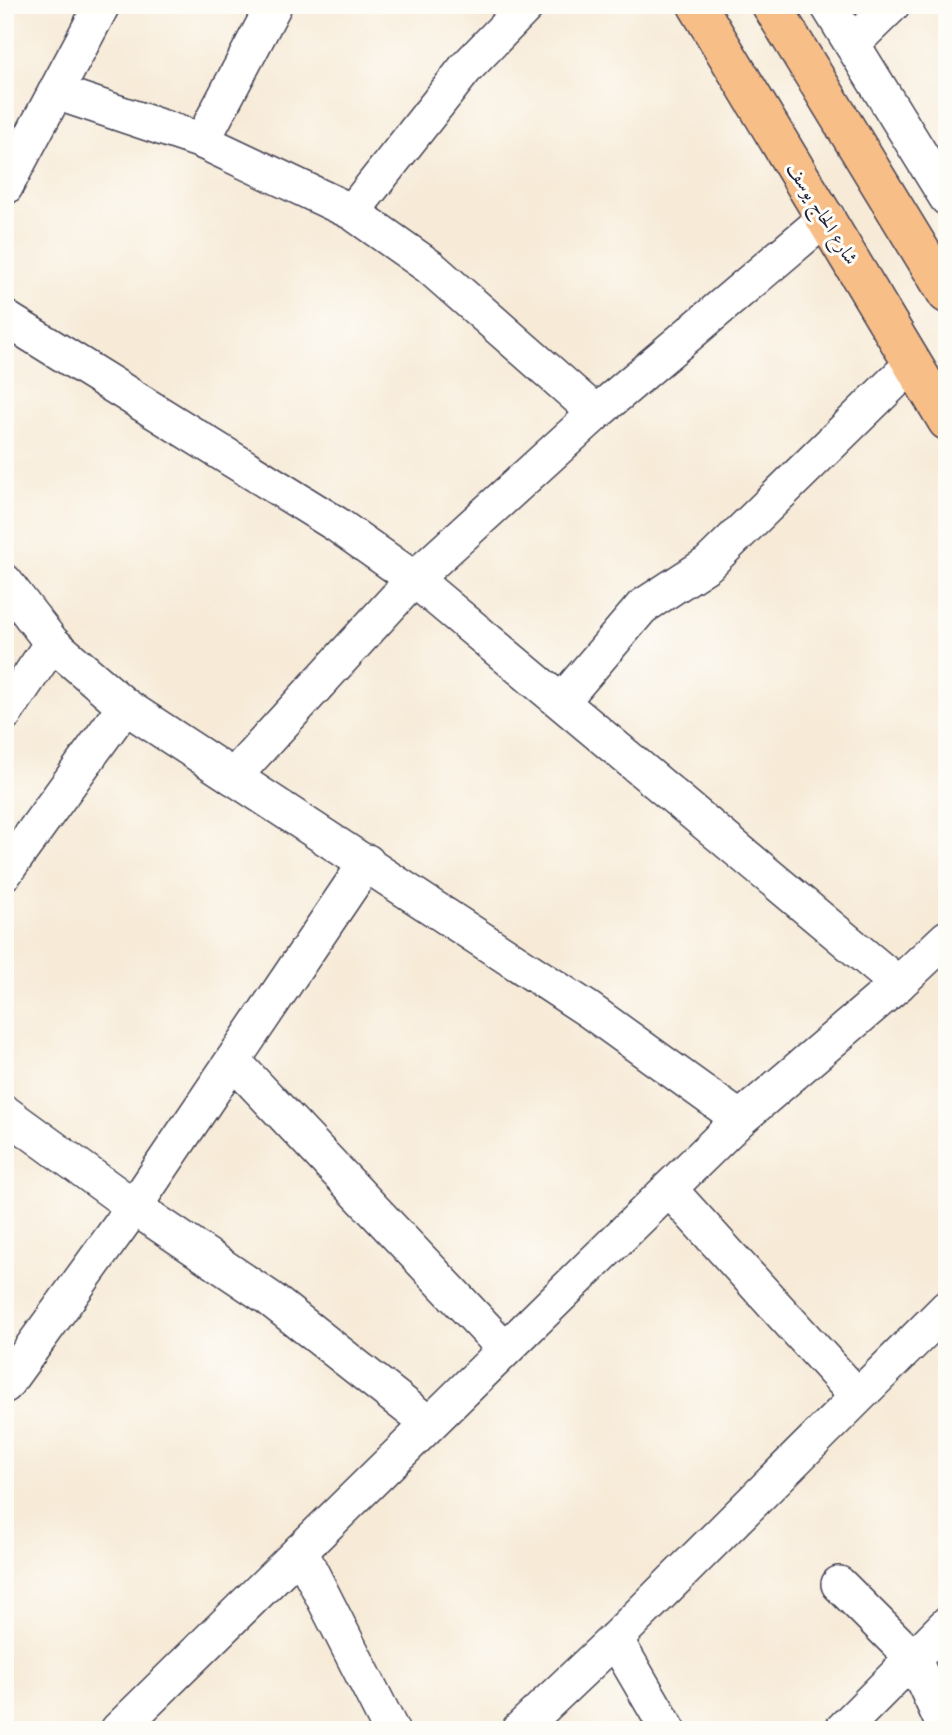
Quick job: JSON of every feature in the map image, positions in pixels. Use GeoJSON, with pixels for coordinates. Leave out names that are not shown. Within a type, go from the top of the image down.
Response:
{"type":"FeatureCollection","features":[{"type":"Feature","properties":{"kind":"main road","name":"شارع الحاج يوسف"},"geometry":{"type":"LineString","coordinates":[[697,5],[827,217],[947,421]]}},
{"type":"Feature","properties":{"kind":"main road"},"geometry":{"type":"LineString","coordinates":[[771,5],[947,294]]}},
{"type":"Feature","properties":{"kind":"street"},"geometry":{"type":"LineString","coordinates":[[5,187],[102,5]]}},
{"type":"Feature","properties":{"kind":"street"},"geometry":{"type":"LineString","coordinates":[[202,141],[274,5]]}},
{"type":"Feature","properties":{"kind":"street"},"geometry":{"type":"LineString","coordinates":[[352,212],[466,69],[527,5]]}},
{"type":"Feature","properties":{"kind":"street"},"geometry":{"type":"LineString","coordinates":[[828,5],[947,198]]}},
{"type":"Feature","properties":{"kind":"street"},"geometry":{"type":"LineString","coordinates":[[852,44],[892,5]]}},
{"type":"Feature","properties":{"kind":"street"},"geometry":{"type":"LineString","coordinates":[[56,92],[202,141],[352,212],[430,267],[596,413]]}},
{"type":"Feature","properties":{"kind":"street"},"geometry":{"type":"LineString","coordinates":[[233,777],[414,579],[596,413],[827,217]]}},
{"type":"Feature","properties":{"kind":"street"},"geometry":{"type":"LineString","coordinates":[[5,318],[336,524],[414,579],[898,984]]}},
{"type":"Feature","properties":{"kind":"street"},"geometry":{"type":"LineString","coordinates":[[562,701],[642,607],[684,583],[708,564],[913,363]]}},
{"type":"Feature","properties":{"kind":"street"},"geometry":{"type":"LineString","coordinates":[[5,582],[52,643],[125,706],[367,862],[589,1010],[740,1119]]}},
{"type":"Feature","properties":{"kind":"street"},"geometry":{"type":"LineString","coordinates":[[5,713],[52,643]]}},
{"type":"Feature","properties":{"kind":"street"},"geometry":{"type":"LineString","coordinates":[[5,872],[125,706]]}},
{"type":"Feature","properties":{"kind":"street"},"geometry":{"type":"LineString","coordinates":[[5,1385],[134,1207],[367,862]]}},
{"type":"Feature","properties":{"kind":"street"},"geometry":{"type":"LineString","coordinates":[[118,1730],[740,1119],[898,984],[947,938]]}},
{"type":"Feature","properties":{"kind":"street"},"geometry":{"type":"LineString","coordinates":[[233,1061],[505,1349]]}},
{"type":"Feature","properties":{"kind":"street"},"geometry":{"type":"LineString","coordinates":[[5,1113],[134,1207],[269,1298],[429,1424]]}},
{"type":"Feature","properties":{"kind":"street"},"geometry":{"type":"LineString","coordinates":[[669,1189],[857,1396]]}},
{"type":"Feature","properties":{"kind":"street"},"geometry":{"type":"LineString","coordinates":[[519,1730],[615,1639],[947,1308]]}},
{"type":"Feature","properties":{"kind":"street"},"geometry":{"type":"LineString","coordinates":[[300,1551],[391,1730]]}},
{"type":"Feature","properties":{"kind":"street"},"geometry":{"type":"LineString","coordinates":[[839,1584],[913,1658],[946,1730]]}},
{"type":"Feature","properties":{"kind":"street"},"geometry":{"type":"LineString","coordinates":[[842,1730],[947,1624]]}},
{"type":"Feature","properties":{"kind":"street"},"geometry":{"type":"LineString","coordinates":[[615,1639],[668,1730]]}},
{"type":"Feature","properties":{"kind":"building"},"geometry":{"type":"Polygon","coordinates":[[[947,1666],[947,1701],[935,1678],[947,1666]]]}}]}
